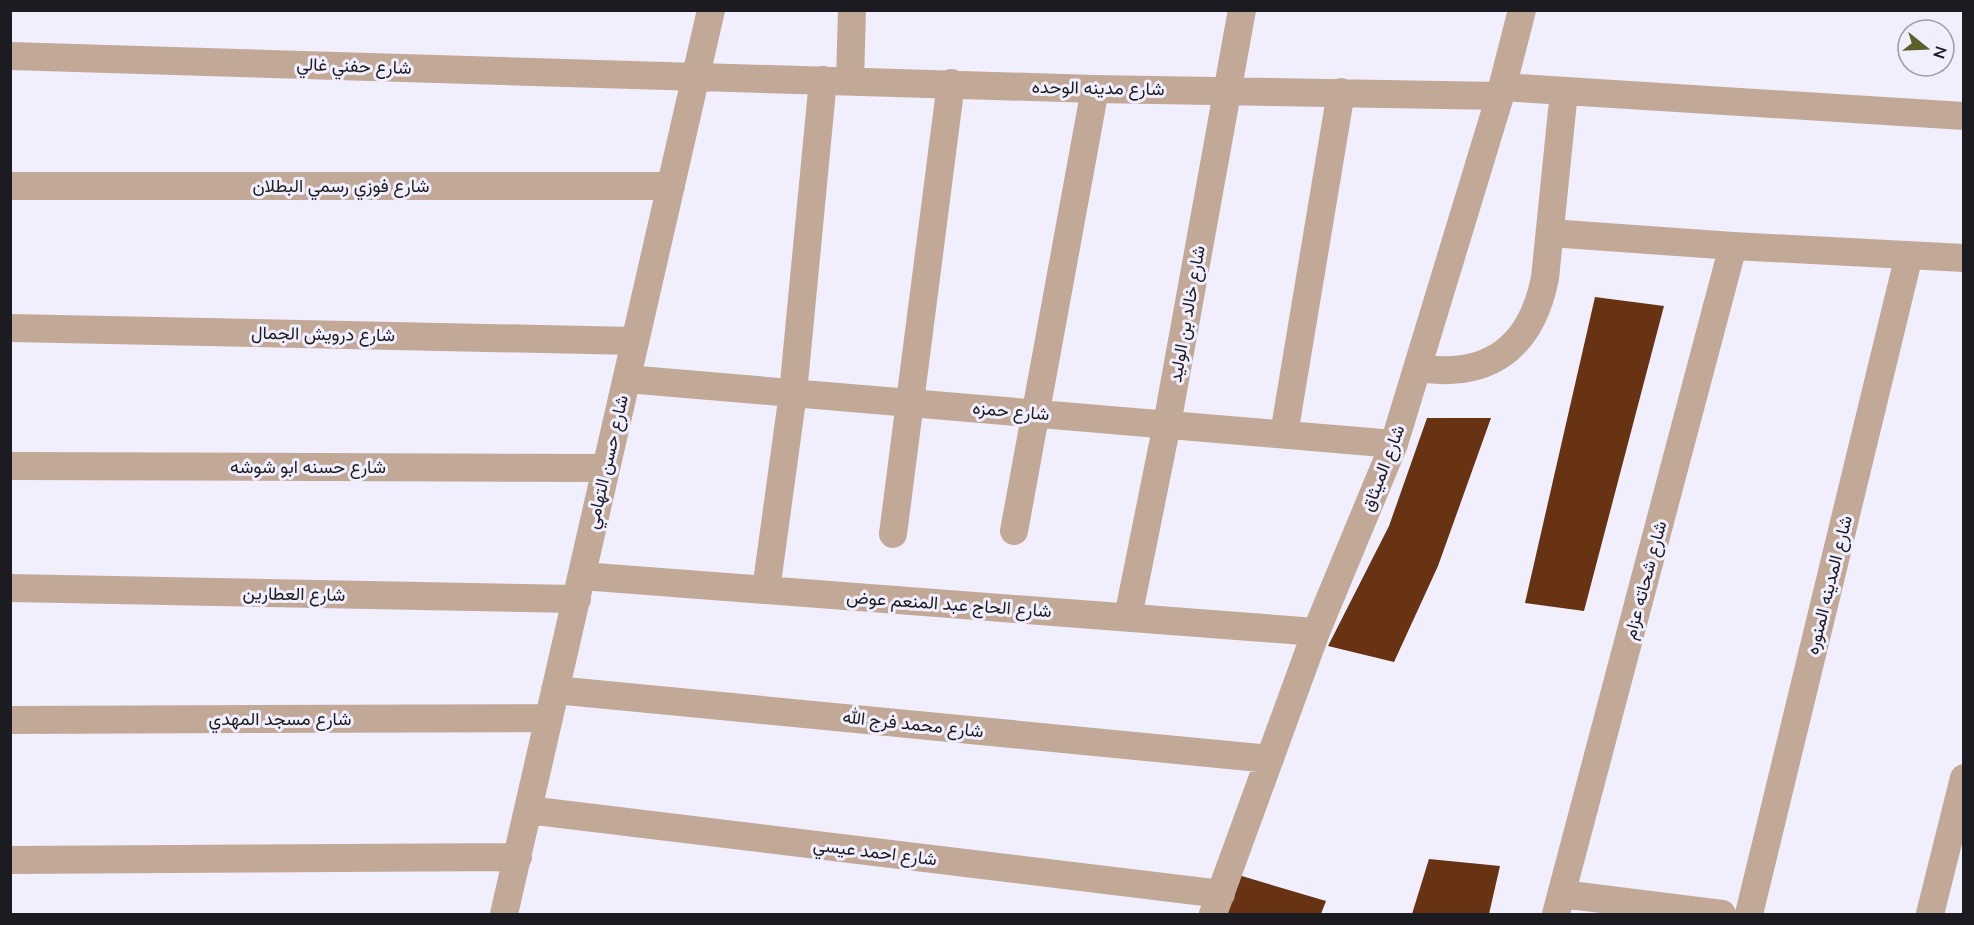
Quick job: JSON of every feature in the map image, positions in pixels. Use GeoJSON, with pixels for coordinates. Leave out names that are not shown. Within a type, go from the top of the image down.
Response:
{"type":"FeatureCollection","features":[{"type":"Feature","properties":{"kind":"street","name":"شارع حسن التهامي"},"geometry":{"type":"LineString","coordinates":[[504,915],[711,10]]}},
{"type":"Feature","properties":{"kind":"street"},"geometry":{"type":"LineString","coordinates":[[766,590],[837,80],[852,10]]}},
{"type":"Feature","properties":{"kind":"street","name":"شارع خالد بن الوليد"},"geometry":{"type":"LineString","coordinates":[[1128,617],[1167,424],[1242,10]]}},
{"type":"Feature","properties":{"kind":"street","name":"شارع الميثاق"},"geometry":{"type":"LineString","coordinates":[[1217,904],[1316,632],[1394,444],[1501,92],[1522,10]]}},
{"type":"Feature","properties":{"kind":"street","name":"شارع حفني غالي"},"geometry":{"type":"LineString","coordinates":[[10,56],[697,76]]}},
{"type":"Feature","properties":{"kind":"street","name":"شارع مدينه الوحده"},"geometry":{"type":"LineString","coordinates":[[697,76],[1095,88],[1341,92],[1564,91],[1964,116]]}},
{"type":"Feature","properties":{"kind":"street"},"geometry":{"type":"LineString","coordinates":[[893,534],[951,83]]}},
{"type":"Feature","properties":{"kind":"street"},"geometry":{"type":"LineString","coordinates":[[1014,531],[1095,88]]}},
{"type":"Feature","properties":{"kind":"street"},"geometry":{"type":"LineString","coordinates":[[1418,368],[1443,372],[1468,369],[1492,360],[1513,346],[1529,327],[1540,303],[1550,233],[1564,91]]}},
{"type":"Feature","properties":{"kind":"street"},"geometry":{"type":"LineString","coordinates":[[1284,434],[1341,92]]}},
{"type":"Feature","properties":{"kind":"street","name":"شارع فوزي رسمي البطلان"},"geometry":{"type":"LineString","coordinates":[[10,186],[671,186]]}},
{"type":"Feature","properties":{"kind":"street"},"geometry":{"type":"LineString","coordinates":[[1550,233],[1733,246],[1964,258]]}},
{"type":"Feature","properties":{"kind":"street","name":"شارع شحاته عزام"},"geometry":{"type":"LineString","coordinates":[[1559,904],[1733,246]]}},
{"type":"Feature","properties":{"kind":"street","name":"شارع المدينه المنوره"},"geometry":{"type":"LineString","coordinates":[[1749,915],[1909,255]]}},
{"type":"Feature","properties":{"kind":"street","name":"شارع درويش الجمال"},"geometry":{"type":"LineString","coordinates":[[10,328],[635,340]]}},
{"type":"Feature","properties":{"kind":"street","name":"شارع حمزه"},"geometry":{"type":"LineString","coordinates":[[627,379],[1394,444]]}},
{"type":"Feature","properties":{"kind":"street","name":"شارع حسنه ابو شوشه"},"geometry":{"type":"LineString","coordinates":[[10,466],[605,468]]}},
{"type":"Feature","properties":{"kind":"street","name":"شارع الحاج عبد المنعم عوض"},"geometry":{"type":"LineString","coordinates":[[579,587],[766,590],[1316,632]]}},
{"type":"Feature","properties":{"kind":"street","name":"شارع العطارين"},"geometry":{"type":"LineString","coordinates":[[10,588],[579,587]]}},
{"type":"Feature","properties":{"kind":"street","name":"شارع محمد فرج الله"},"geometry":{"type":"LineString","coordinates":[[555,690],[1270,759]]}},
{"type":"Feature","properties":{"kind":"street","name":"شارع مسجد المهدي"},"geometry":{"type":"LineString","coordinates":[[10,720],[549,718]]}},
{"type":"Feature","properties":{"kind":"street"},"geometry":{"type":"LineString","coordinates":[[1930,915],[1964,778]]}},
{"type":"Feature","properties":{"kind":"street","name":"شارع احمد عيسي"},"geometry":{"type":"LineString","coordinates":[[528,810],[1217,904]]}},
{"type":"Feature","properties":{"kind":"street"},"geometry":{"type":"LineString","coordinates":[[10,860],[518,857]]}},
{"type":"Feature","properties":{"kind":"street"},"geometry":{"type":"LineString","coordinates":[[1559,904],[1722,915]]}},
{"type":"Feature","properties":{"kind":"building"},"geometry":{"type":"Polygon","coordinates":[[[1595,297],[1664,306],[1584,611],[1525,603],[1595,297]]]}},
{"type":"Feature","properties":{"kind":"building"},"geometry":{"type":"Polygon","coordinates":[[[1427,418],[1491,418],[1438,566],[1394,662],[1328,646],[1389,526],[1427,418]]]}},
{"type":"Feature","properties":{"kind":"building"},"geometry":{"type":"Polygon","coordinates":[[[1429,859],[1500,866],[1489,914],[1412,914],[1429,859]]]}},
{"type":"Feature","properties":{"kind":"building"},"geometry":{"type":"Polygon","coordinates":[[[1235,874],[1326,901],[1321,914],[1221,914],[1235,874]]]}}]}
